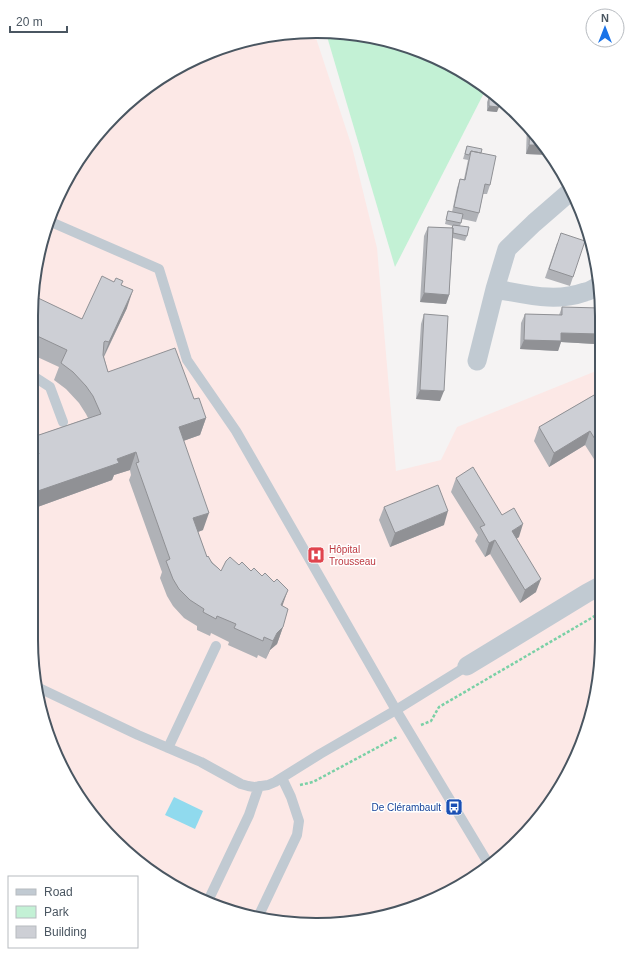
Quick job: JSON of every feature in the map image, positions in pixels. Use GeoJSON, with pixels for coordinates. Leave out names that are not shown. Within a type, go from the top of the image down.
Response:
{"type":"FeatureCollection","features":[{"type":"Feature","properties":{"kind":"street"},"geometry":{"type":"LineString","coordinates":[[478,361],[495,289],[507,249],[566,194]]}},
{"type":"Feature","properties":{"kind":"street"},"geometry":{"type":"LineString","coordinates":[[495,289],[546,298],[563,298],[586,292],[593,288]]}},
{"type":"Feature","properties":{"kind":"street"},"geometry":{"type":"LineString","coordinates":[[468,666],[595,589]]}},
{"type":"Feature","properties":{"kind":"lane"},"geometry":{"type":"LineString","coordinates":[[54,223],[159,269],[187,360],[236,431],[396,710],[486,860]]}},
{"type":"Feature","properties":{"kind":"lane"},"geometry":{"type":"LineString","coordinates":[[38,379],[50,387],[63,422]]}},
{"type":"Feature","properties":{"kind":"lane"},"geometry":{"type":"LineString","coordinates":[[168,748],[216,646]]}},
{"type":"Feature","properties":{"kind":"lane"},"geometry":{"type":"LineString","coordinates":[[42,690],[138,735],[201,762],[241,784],[248,786],[259,786],[284,783],[320,754],[468,666]]}},
{"type":"Feature","properties":{"kind":"lane"},"geometry":{"type":"LineString","coordinates":[[259,912],[297,835],[299,821],[291,797],[284,783]]}},
{"type":"Feature","properties":{"kind":"lane"},"geometry":{"type":"LineString","coordinates":[[210,897],[249,815],[259,786]]}},
{"type":"Feature","properties":{"kind":"path"},"geometry":{"type":"LineString","coordinates":[[284,783],[313,782],[409,731],[431,721],[439,707],[595,615]]}},
{"type":"Feature","properties":{"kind":"shaded area","name":"Hôpital Trousseau"},"geometry":{"type":"Polygon","coordinates":[[[316,38],[352,147],[377,248],[396,471],[441,460],[457,427],[595,371],[595,640],[593,676],[586,712],[574,746],[558,779],[526,823],[500,849],[486,860],[456,881],[423,897],[389,909],[353,916],[316,918],[280,916],[244,909],[210,897],[177,881],[133,849],[107,823],[85,794],[75,779],[59,746],[47,712],[40,676],[38,640],[38,316],[40,280],[47,244],[59,210],[75,177],[107,133],[133,107],[162,85],[177,75],[210,59],[244,47],[262,43],[280,40],[316,38]]]}},
{"type":"Feature","properties":{"kind":"green space"},"geometry":{"type":"Polygon","coordinates":[[[328,39],[371,43],[389,47],[423,59],[456,75],[483,94],[395,267],[328,39]]]}},
{"type":"Feature","properties":{"kind":"water"},"geometry":{"type":"Polygon","coordinates":[[[174,797],[203,811],[195,829],[165,815],[174,797]]]}},
{"type":"Feature","properties":{"kind":"building"},"geometry":{"type":"Polygon","coordinates":[[[489,98],[499,107],[489,106],[489,98]]]}},
{"type":"Feature","properties":{"kind":"building"},"geometry":{"type":"Polygon","coordinates":[[[529,137],[535,145],[529,145],[529,137]]]}},
{"type":"Feature","properties":{"kind":"building"},"geometry":{"type":"Polygon","coordinates":[[[467,146],[482,149],[481,153],[471,151],[469,155],[465,154],[467,146]]]}},
{"type":"Feature","properties":{"kind":"building"},"geometry":{"type":"Polygon","coordinates":[[[471,151],[496,156],[490,185],[485,184],[479,213],[454,207],[460,179],[465,180],[471,151]]]}},
{"type":"Feature","properties":{"kind":"building"},"geometry":{"type":"Polygon","coordinates":[[[448,211],[463,214],[461,223],[446,220],[448,211]]]}},
{"type":"Feature","properties":{"kind":"building"},"geometry":{"type":"Polygon","coordinates":[[[453,225],[469,227],[467,236],[453,233],[453,225]]]}},
{"type":"Feature","properties":{"kind":"building"},"geometry":{"type":"Polygon","coordinates":[[[428,227],[453,228],[449,295],[424,293],[428,227]]]}},
{"type":"Feature","properties":{"kind":"building"},"geometry":{"type":"Polygon","coordinates":[[[561,233],[585,241],[573,277],[549,269],[561,233]]]}},
{"type":"Feature","properties":{"kind":"building"},"geometry":{"type":"Polygon","coordinates":[[[102,276],[114,282],[116,278],[123,281],[121,285],[133,290],[109,342],[104,342],[103,355],[108,372],[175,348],[194,399],[199,398],[206,418],[179,427],[209,513],[193,518],[207,557],[208,556],[212,563],[221,571],[226,561],[230,557],[239,565],[242,562],[251,571],[254,568],[262,576],[265,573],[274,582],[277,579],[288,590],[281,605],[288,609],[283,627],[277,633],[273,641],[264,637],[263,641],[234,628],[236,624],[217,616],[216,619],[203,612],[204,609],[190,600],[179,589],[173,579],[166,561],[170,559],[136,463],[139,462],[136,452],[117,459],[119,463],[38,491],[38,435],[101,414],[93,396],[86,386],[73,372],[61,363],[67,350],[38,336],[39,298],[82,319],[102,276]]]}},
{"type":"Feature","properties":{"kind":"building"},"geometry":{"type":"Polygon","coordinates":[[[562,307],[595,308],[595,334],[561,333],[561,341],[524,340],[525,314],[562,315],[562,307]]]}},
{"type":"Feature","properties":{"kind":"building"},"geometry":{"type":"Polygon","coordinates":[[[424,314],[448,316],[444,391],[420,390],[424,314]]]}},
{"type":"Feature","properties":{"kind":"building"},"geometry":{"type":"Polygon","coordinates":[[[595,394],[595,439],[590,431],[554,453],[539,427],[595,394]]]}},
{"type":"Feature","properties":{"kind":"building"},"geometry":{"type":"Polygon","coordinates":[[[473,467],[502,515],[514,508],[523,524],[512,531],[541,579],[525,590],[495,540],[489,543],[480,527],[485,525],[456,478],[473,467]]]}},
{"type":"Feature","properties":{"kind":"building"},"geometry":{"type":"Polygon","coordinates":[[[438,485],[448,511],[395,533],[384,507],[438,485]]]}},
{"type":"Feature","properties":{"kind":"place","name":"Hôpital Trousseau"},"geometry":{"type":"Point","coordinates":[316,555]}},
{"type":"Feature","properties":{"kind":"place","name":"De Clérambault"},"geometry":{"type":"Point","coordinates":[454,807]}}]}
